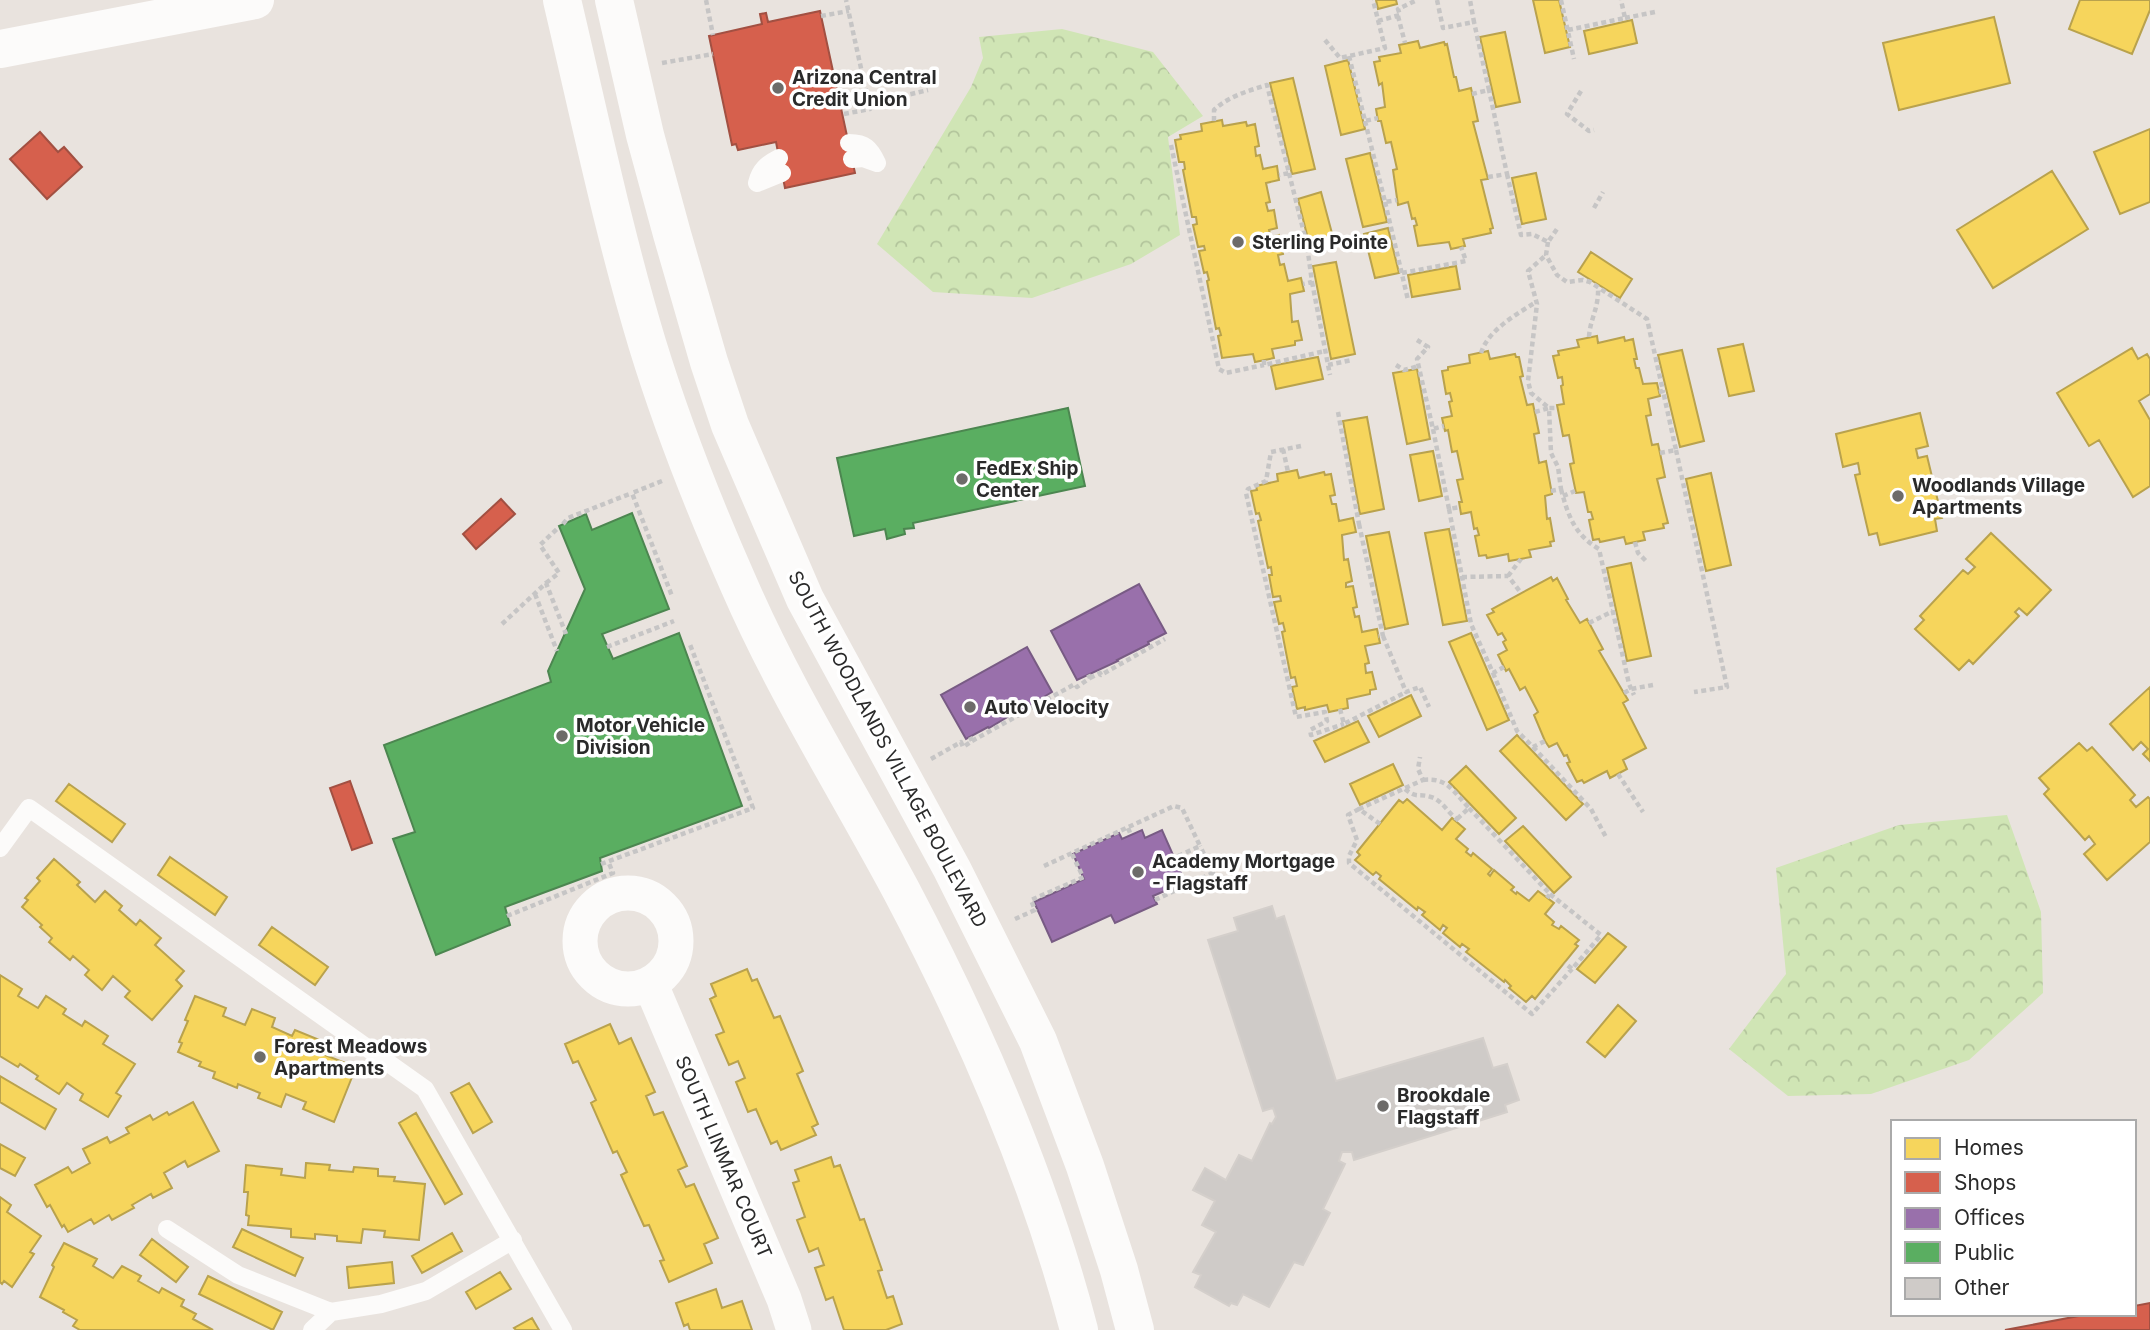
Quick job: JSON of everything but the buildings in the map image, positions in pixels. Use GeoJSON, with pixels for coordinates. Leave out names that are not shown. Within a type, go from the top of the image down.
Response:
{"type":"FeatureCollection","features":[{"type":"Feature","properties":{"kind":"street"},"geometry":{"type":"LineString","coordinates":[[0,49],[255,0]]}},
{"type":"Feature","properties":{"kind":"street"},"geometry":{"type":"LineString","coordinates":[[562,0],[619,245],[647,342],[680,440],[740,588],[767,644],[903,894],[951,987],[995,1083],[1036,1191],[1065,1277],[1079,1330]]}},
{"type":"Feature","properties":{"kind":"street","name":"SOUTH WOODLANDS VILLAGE BOULEVARD"},"geometry":{"type":"LineString","coordinates":[[614,0],[645,135],[672,234],[730,425],[810,610],[958,880],[1038,1041],[1085,1166],[1135,1330]]}},
{"type":"Feature","properties":{"kind":"street","name":"SOUTH LINMAR COURT"},"geometry":{"type":"LineString","coordinates":[[651,985],[784,1299],[794,1330]]}},
{"type":"Feature","properties":{"kind":"lane"},"geometry":{"type":"LineString","coordinates":[[0,848],[29,808],[425,1089],[563,1330]]}},
{"type":"Feature","properties":{"kind":"lane"},"geometry":{"type":"LineString","coordinates":[[167,1228],[238,1275],[331,1312],[381,1304],[426,1291],[513,1240]]}},
{"type":"Feature","properties":{"kind":"lane"},"geometry":{"type":"LineString","coordinates":[[312,1330],[331,1312]]}},
{"type":"Feature","properties":{"kind":"path"},"geometry":{"type":"LineString","coordinates":[[706,0],[713,35]]}},
{"type":"Feature","properties":{"kind":"path"},"geometry":{"type":"LineString","coordinates":[[844,114],[870,109],[846,0]]}},
{"type":"Feature","properties":{"kind":"path"},"geometry":{"type":"LineString","coordinates":[[1325,40],[1340,58],[1385,48],[1373,0]]}},
{"type":"Feature","properties":{"kind":"path"},"geometry":{"type":"LineString","coordinates":[[1405,43],[1398,9],[1417,0]]}},
{"type":"Feature","properties":{"kind":"path"},"geometry":{"type":"LineString","coordinates":[[1437,0],[1443,28],[1474,22]]}},
{"type":"Feature","properties":{"kind":"path"},"geometry":{"type":"LineString","coordinates":[[1470,0],[1521,235],[1532,234],[1548,243]]}},
{"type":"Feature","properties":{"kind":"path"},"geometry":{"type":"LineString","coordinates":[[1561,0],[1574,59]]}},
{"type":"Feature","properties":{"kind":"path"},"geometry":{"type":"LineString","coordinates":[[1621,0],[1625,18]]}},
{"type":"Feature","properties":{"kind":"path"},"geometry":{"type":"LineString","coordinates":[[821,16],[849,10]]}},
{"type":"Feature","properties":{"kind":"path"},"geometry":{"type":"LineString","coordinates":[[1567,30],[1655,12]]}},
{"type":"Feature","properties":{"kind":"path"},"geometry":{"type":"LineString","coordinates":[[1378,21],[1398,16]]}},
{"type":"Feature","properties":{"kind":"path"},"geometry":{"type":"LineString","coordinates":[[662,63],[713,54]]}},
{"type":"Feature","properties":{"kind":"path"},"geometry":{"type":"LineString","coordinates":[[1349,56],[1408,300]]}},
{"type":"Feature","properties":{"kind":"path"},"geometry":{"type":"LineString","coordinates":[[1214,121],[1214,110],[1221,104],[1241,93],[1267,85],[1307,245],[1330,375]]}},
{"type":"Feature","properties":{"kind":"path"},"geometry":{"type":"LineString","coordinates":[[869,104],[928,90]]}},
{"type":"Feature","properties":{"kind":"path"},"geometry":{"type":"LineString","coordinates":[[1472,94],[1489,90]]}},
{"type":"Feature","properties":{"kind":"path"},"geometry":{"type":"LineString","coordinates":[[1581,91],[1567,114],[1589,131],[1594,130]]}},
{"type":"Feature","properties":{"kind":"path"},"geometry":{"type":"LineString","coordinates":[[1365,121],[1378,118]]}},
{"type":"Feature","properties":{"kind":"path"},"geometry":{"type":"LineString","coordinates":[[1171,145],[1219,369],[1226,373],[1264,362],[1325,351]]}},
{"type":"Feature","properties":{"kind":"path"},"geometry":{"type":"LineString","coordinates":[[1279,175],[1289,173]]}},
{"type":"Feature","properties":{"kind":"path"},"geometry":{"type":"LineString","coordinates":[[1488,177],[1507,174]]}},
{"type":"Feature","properties":{"kind":"path"},"geometry":{"type":"LineString","coordinates":[[1594,208],[1603,192]]}},
{"type":"Feature","properties":{"kind":"path"},"geometry":{"type":"LineString","coordinates":[[1385,202],[1397,200]]}},
{"type":"Feature","properties":{"kind":"path"},"geometry":{"type":"LineString","coordinates":[[1557,229],[1548,243],[1546,255],[1557,275],[1567,282],[1583,280],[1598,287],[1647,319],[1727,687],[1694,692]]}},
{"type":"Feature","properties":{"kind":"path"},"geometry":{"type":"LineString","coordinates":[[1402,273],[1466,261],[1461,247]]}},
{"type":"Feature","properties":{"kind":"path"},"geometry":{"type":"LineString","coordinates":[[1546,255],[1528,271],[1536,302],[1528,381],[1531,393],[1549,408],[1550,453],[1558,467],[1568,514],[1575,530],[1599,549],[1632,692]]}},
{"type":"Feature","properties":{"kind":"path"},"geometry":{"type":"LineString","coordinates":[[1303,284],[1312,282]]}},
{"type":"Feature","properties":{"kind":"path"},"geometry":{"type":"LineString","coordinates":[[1589,337],[1597,311],[1598,287]]}},
{"type":"Feature","properties":{"kind":"path"},"geometry":{"type":"LineString","coordinates":[[1480,353],[1484,342],[1536,302]]}},
{"type":"Feature","properties":{"kind":"path"},"geometry":{"type":"LineString","coordinates":[[1417,340],[1428,347],[1417,359],[1471,624],[1517,731],[1591,809],[1607,839]]}},
{"type":"Feature","properties":{"kind":"path"},"geometry":{"type":"LineString","coordinates":[[1328,365],[1352,360]]}},
{"type":"Feature","properties":{"kind":"path"},"geometry":{"type":"LineString","coordinates":[[1396,365],[1404,370],[1419,366]]}},
{"type":"Feature","properties":{"kind":"path"},"geometry":{"type":"LineString","coordinates":[[1535,412],[1557,408]]}},
{"type":"Feature","properties":{"kind":"path"},"geometry":{"type":"LineString","coordinates":[[1338,412],[1380,636],[1406,692]]}},
{"type":"Feature","properties":{"kind":"path"},"geometry":{"type":"LineString","coordinates":[[1433,429],[1444,426]]}},
{"type":"Feature","properties":{"kind":"path"},"geometry":{"type":"LineString","coordinates":[[1301,446],[1271,452],[1266,481],[1245,493],[1296,717],[1325,712],[1327,721],[1310,730],[1311,735],[1344,724],[1420,687],[1429,707]]}},
{"type":"Feature","properties":{"kind":"path"},"geometry":{"type":"LineString","coordinates":[[1283,449],[1288,472]]}},
{"type":"Feature","properties":{"kind":"path"},"geometry":{"type":"LineString","coordinates":[[1660,453],[1676,450]]}},
{"type":"Feature","properties":{"kind":"path"},"geometry":{"type":"LineString","coordinates":[[502,624],[559,573],[540,545],[568,518],[669,479]]}},
{"type":"Feature","properties":{"kind":"path"},"geometry":{"type":"LineString","coordinates":[[1551,491],[1561,489]]}},
{"type":"Feature","properties":{"kind":"path"},"geometry":{"type":"LineString","coordinates":[[1563,496],[1575,491]]}},
{"type":"Feature","properties":{"kind":"path"},"geometry":{"type":"LineString","coordinates":[[632,493],[671,596]]}},
{"type":"Feature","properties":{"kind":"path"},"geometry":{"type":"LineString","coordinates":[[1449,509],[1460,507]]}},
{"type":"Feature","properties":{"kind":"path"},"geometry":{"type":"LineString","coordinates":[[1635,542],[1638,553],[1647,562]]}},
{"type":"Feature","properties":{"kind":"path"},"geometry":{"type":"LineString","coordinates":[[1508,576],[1521,559]]}},
{"type":"Feature","properties":{"kind":"path"},"geometry":{"type":"LineString","coordinates":[[1462,577],[1508,576]]}},
{"type":"Feature","properties":{"kind":"path"},"geometry":{"type":"LineString","coordinates":[[1508,576],[1521,593]]}},
{"type":"Feature","properties":{"kind":"path"},"geometry":{"type":"LineString","coordinates":[[546,583],[566,634]]}},
{"type":"Feature","properties":{"kind":"path"},"geometry":{"type":"LineString","coordinates":[[535,594],[558,651]]}},
{"type":"Feature","properties":{"kind":"path"},"geometry":{"type":"LineString","coordinates":[[1589,623],[1613,611]]}},
{"type":"Feature","properties":{"kind":"path"},"geometry":{"type":"LineString","coordinates":[[607,647],[674,621]]}},
{"type":"Feature","properties":{"kind":"path"},"geometry":{"type":"LineString","coordinates":[[931,759],[961,742],[963,747],[971,739],[1075,684],[1077,687],[1089,676],[1101,675],[1165,639]]}},
{"type":"Feature","properties":{"kind":"path"},"geometry":{"type":"LineString","coordinates":[[601,864],[753,808],[689,642]]}},
{"type":"Feature","properties":{"kind":"path"},"geometry":{"type":"LineString","coordinates":[[1493,673],[1504,667]]}},
{"type":"Feature","properties":{"kind":"path"},"geometry":{"type":"LineString","coordinates":[[1625,693],[1653,685]]}},
{"type":"Feature","properties":{"kind":"path"},"geometry":{"type":"LineString","coordinates":[[1340,709],[1344,724]]}},
{"type":"Feature","properties":{"kind":"path"},"geometry":{"type":"LineString","coordinates":[[712,727],[719,724]]}},
{"type":"Feature","properties":{"kind":"path"},"geometry":{"type":"LineString","coordinates":[[1533,747],[1545,741]]}},
{"type":"Feature","properties":{"kind":"path"},"geometry":{"type":"LineString","coordinates":[[1420,757],[1418,769],[1423,780]]}},
{"type":"Feature","properties":{"kind":"path"},"geometry":{"type":"LineString","coordinates":[[1618,774],[1643,812]]}},
{"type":"Feature","properties":{"kind":"path"},"geometry":{"type":"LineString","coordinates":[[1436,778],[1443,781],[1548,896],[1601,935],[1532,1014],[1349,863],[1349,856],[1357,840],[1348,814],[1423,780],[1436,778]]}},
{"type":"Feature","properties":{"kind":"path"},"geometry":{"type":"LineString","coordinates":[[1405,789],[1413,796],[1431,796],[1440,801],[1456,820],[1469,808]]}},
{"type":"Feature","properties":{"kind":"path"},"geometry":{"type":"LineString","coordinates":[[1044,866],[1174,806],[1182,808],[1213,873],[1155,900]]}},
{"type":"Feature","properties":{"kind":"path"},"geometry":{"type":"LineString","coordinates":[[1359,809],[1380,824]]}},
{"type":"Feature","properties":{"kind":"path"},"geometry":{"type":"LineString","coordinates":[[1128,828],[1131,835]]}},
{"type":"Feature","properties":{"kind":"path"},"geometry":{"type":"LineString","coordinates":[[1174,858],[1200,846]]}},
{"type":"Feature","properties":{"kind":"path"},"geometry":{"type":"LineString","coordinates":[[1015,919],[1035,910],[1031,900],[1083,877],[1075,852]]}},
{"type":"Feature","properties":{"kind":"path"},"geometry":{"type":"LineString","coordinates":[[507,916],[612,873],[608,861]]}},
{"type":"Feature","properties":{"kind":"path"},"geometry":{"type":"LineString","coordinates":[[1564,963],[1572,969]]}},
{"type":"Feature","properties":{"kind":"green space"},"geometry":{"type":"Polygon","coordinates":[[[1062,29],[1153,52],[1203,116],[1168,137],[1180,235],[1131,264],[1032,298],[933,292],[877,244],[971,87],[983,58],[979,37],[1062,29]]]}},
{"type":"Feature","properties":{"kind":"green space"},"geometry":{"type":"Polygon","coordinates":[[[2007,815],[2041,912],[2043,993],[1969,1060],[1871,1094],[1788,1096],[1729,1049],[1786,974],[1776,868],[1899,825],[2007,815]]]}},
{"type":"Feature","properties":{"kind":"place","name":"Arizona Central Credit Union"},"geometry":{"type":"Point","coordinates":[778,88]}},
{"type":"Feature","properties":{"kind":"place","name":"Sterling Pointe"},"geometry":{"type":"Point","coordinates":[1238,242]}},
{"type":"Feature","properties":{"kind":"place","name":"FedEx Ship Center"},"geometry":{"type":"Point","coordinates":[962,479]}},
{"type":"Feature","properties":{"kind":"place","name":"Woodlands Village Apartments"},"geometry":{"type":"Point","coordinates":[1898,496]}},
{"type":"Feature","properties":{"kind":"place","name":"Auto Velocity"},"geometry":{"type":"Point","coordinates":[970,707]}},
{"type":"Feature","properties":{"kind":"place","name":"Motor Vehicle Division"},"geometry":{"type":"Point","coordinates":[562,736]}},
{"type":"Feature","properties":{"kind":"place","name":"Academy Mortgage - Flagstaff"},"geometry":{"type":"Point","coordinates":[1138,872]}},
{"type":"Feature","properties":{"kind":"place","name":"Forest Meadows Apartments"},"geometry":{"type":"Point","coordinates":[260,1057]}},
{"type":"Feature","properties":{"kind":"place","name":"Brookdale Flagstaff"},"geometry":{"type":"Point","coordinates":[1383,1106]}}]}
